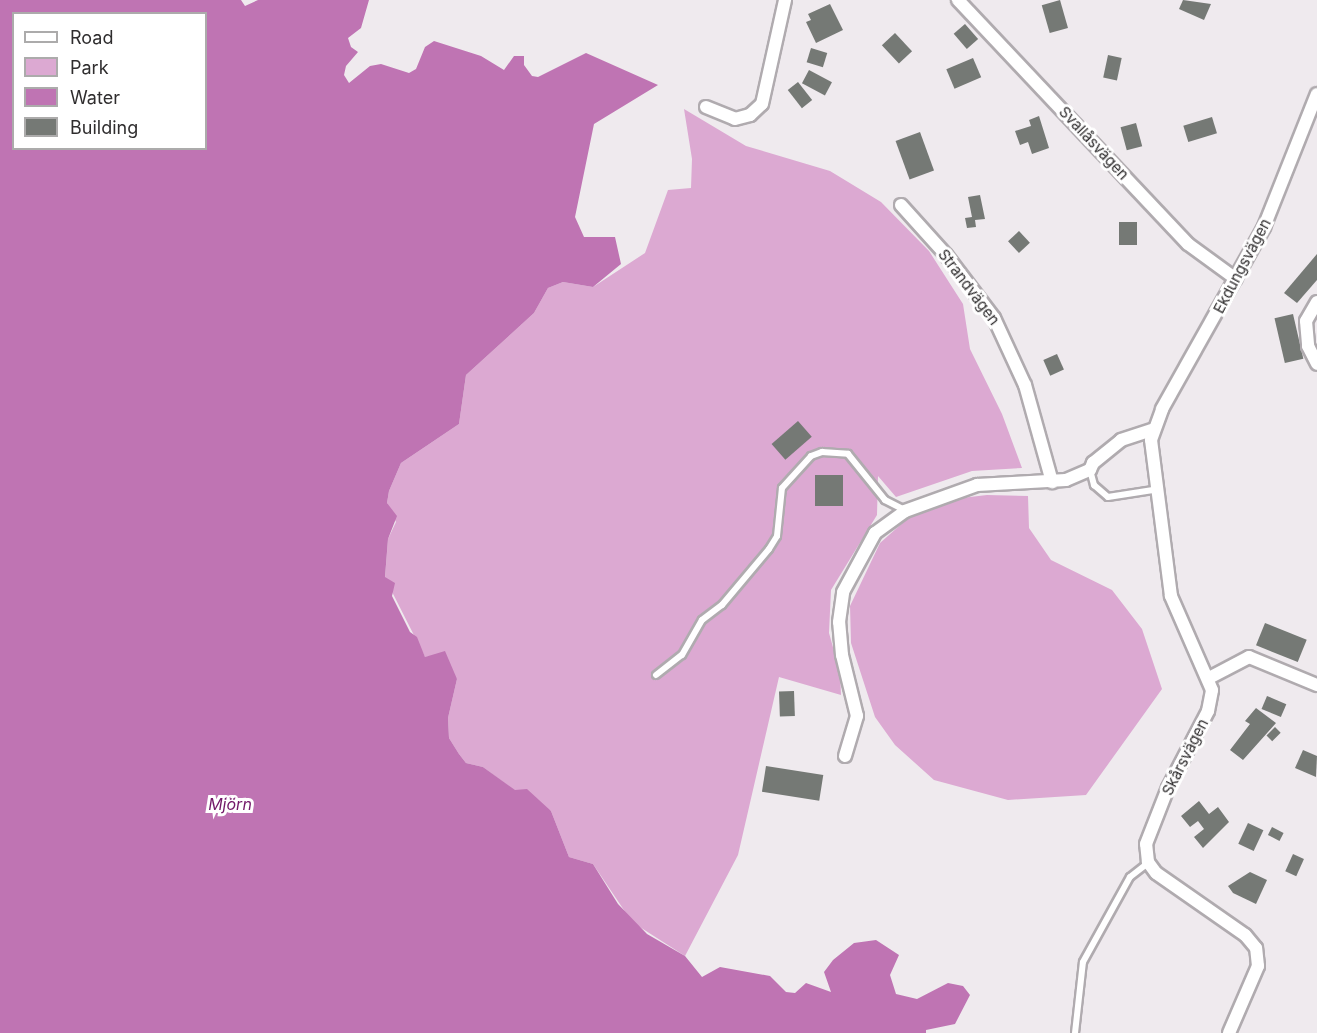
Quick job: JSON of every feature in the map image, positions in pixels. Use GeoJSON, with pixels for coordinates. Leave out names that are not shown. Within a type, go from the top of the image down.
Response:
{"type":"FeatureCollection","features":[{"type":"Feature","properties":{"kind":"street"},"geometry":{"type":"LineString","coordinates":[[706,107],[735,119],[750,116],[762,104],[784,0]]}},
{"type":"Feature","properties":{"kind":"street","name":"Svallåsvägen"},"geometry":{"type":"LineString","coordinates":[[968,2],[1188,244],[1236,279]]}},
{"type":"Feature","properties":{"kind":"street","name":"Ekdungsvägen"},"geometry":{"type":"LineString","coordinates":[[1152,430],[1264,226],[1317,94]]}},
{"type":"Feature","properties":{"kind":"street","name":"Strandvägen"},"geometry":{"type":"LineString","coordinates":[[901,205],[946,255],[994,318],[1025,385],[1052,482]]}},
{"type":"Feature","properties":{"kind":"street"},"geometry":{"type":"LineString","coordinates":[[1317,302],[1306,321],[1308,345],[1317,364]]}},
{"type":"Feature","properties":{"kind":"street"},"geometry":{"type":"LineString","coordinates":[[845,756],[857,716],[842,655],[839,622],[843,592],[875,533],[905,511],[977,485],[1052,482],[1090,470],[1093,463],[1121,440],[1152,430]]}},
{"type":"Feature","properties":{"kind":"street","name":"Skårsvägen"},"geometry":{"type":"LineString","coordinates":[[1148,862],[1146,844],[1152,827],[1208,711],[1212,690],[1209,678],[1171,596],[1159,489],[1152,453],[1152,430]]}},
{"type":"Feature","properties":{"kind":"street"},"geometry":{"type":"LineString","coordinates":[[1209,678],[1249,657],[1317,685]]}},
{"type":"Feature","properties":{"kind":"street"},"geometry":{"type":"LineString","coordinates":[[1148,862],[1165,881],[1245,935],[1256,948],[1258,966],[1228,1033]]}},
{"type":"Feature","properties":{"kind":"lane"},"geometry":{"type":"LineString","coordinates":[[656,675],[682,655],[702,620],[722,605],[769,549],[777,536],[782,488],[811,456],[848,454],[885,500],[905,511]]}},
{"type":"Feature","properties":{"kind":"lane"},"geometry":{"type":"LineString","coordinates":[[1090,470],[1094,485],[1108,497],[1159,489]]}},
{"type":"Feature","properties":{"kind":"lane"},"geometry":{"type":"LineString","coordinates":[[1075,1033],[1083,962],[1130,877],[1148,862]]}},
{"type":"Feature","properties":{"kind":"green space"},"geometry":{"type":"Polygon","coordinates":[[[684,109],[746,146],[830,171],[881,202],[929,251],[963,304],[970,349],[1002,414],[1022,468],[972,471],[896,497],[878,476],[877,515],[831,590],[829,633],[840,672],[841,695],[779,677],[738,855],[685,956],[632,922],[593,864],[569,857],[551,811],[515,791],[483,767],[466,763],[449,738],[448,718],[457,679],[434,656],[425,657],[385,578],[388,539],[396,522],[387,503],[389,491],[401,463],[459,424],[466,375],[534,313],[548,288],[563,282],[593,287],[645,253],[668,190],[691,188],[692,159],[684,109]]]}},
{"type":"Feature","properties":{"kind":"green space"},"geometry":{"type":"Polygon","coordinates":[[[987,495],[1028,496],[1029,528],[1051,560],[1112,590],[1142,629],[1162,689],[1086,795],[1008,800],[934,780],[895,745],[875,717],[851,643],[850,606],[880,543],[907,519],[953,499],[987,495]]]}},
{"type":"Feature","properties":{"kind":"water","name":"Mjörn"},"geometry":{"type":"Polygon","coordinates":[[[0,0],[241,0],[245,6],[258,0],[369,0],[361,28],[348,38],[351,47],[358,52],[346,66],[344,75],[349,83],[370,66],[381,64],[409,73],[416,69],[425,47],[434,41],[481,56],[504,70],[514,56],[524,56],[524,65],[532,76],[538,77],[586,53],[658,85],[594,124],[575,217],[584,237],[615,237],[621,264],[593,287],[563,282],[548,288],[534,313],[466,375],[459,424],[401,463],[389,491],[387,503],[397,516],[388,539],[385,577],[395,583],[392,596],[410,632],[417,637],[425,657],[445,651],[457,679],[448,718],[449,738],[459,754],[466,763],[483,767],[515,790],[527,789],[551,811],[569,857],[593,864],[618,904],[647,934],[685,956],[702,977],[720,967],[770,976],[786,992],[795,993],[806,983],[831,992],[824,972],[833,960],[854,943],[876,940],[899,955],[890,975],[896,994],[917,999],[948,983],[963,986],[970,995],[955,1024],[926,1030],[926,1033],[0,1033],[0,0]]]}},
{"type":"Feature","properties":{"kind":"building"},"geometry":{"type":"Polygon","coordinates":[[[1060,0],[1068,28],[1050,33],[1042,5],[1060,0]]]}},
{"type":"Feature","properties":{"kind":"building"},"geometry":{"type":"Polygon","coordinates":[[[1183,0],[1211,4],[1204,20],[1179,9],[1183,0]]]}},
{"type":"Feature","properties":{"kind":"building"},"geometry":{"type":"Polygon","coordinates":[[[830,4],[843,30],[816,43],[806,22],[811,20],[808,14],[830,4]]]}},
{"type":"Feature","properties":{"kind":"building"},"geometry":{"type":"Polygon","coordinates":[[[965,24],[978,39],[967,49],[954,34],[965,24]]]}},
{"type":"Feature","properties":{"kind":"building"},"geometry":{"type":"Polygon","coordinates":[[[895,33],[912,51],[899,64],[882,45],[895,33]]]}},
{"type":"Feature","properties":{"kind":"building"},"geometry":{"type":"Polygon","coordinates":[[[811,48],[827,53],[823,67],[807,62],[811,48]]]}},
{"type":"Feature","properties":{"kind":"building"},"geometry":{"type":"Polygon","coordinates":[[[1108,55],[1122,58],[1117,80],[1103,77],[1108,55]]]}},
{"type":"Feature","properties":{"kind":"building"},"geometry":{"type":"Polygon","coordinates":[[[973,58],[981,77],[955,89],[946,69],[973,58]]]}},
{"type":"Feature","properties":{"kind":"building"},"geometry":{"type":"Polygon","coordinates":[[[809,70],[832,82],[825,95],[802,83],[809,70]]]}},
{"type":"Feature","properties":{"kind":"building"},"geometry":{"type":"Polygon","coordinates":[[[798,82],[812,100],[802,108],[788,90],[798,82]]]}},
{"type":"Feature","properties":{"kind":"building"},"geometry":{"type":"Polygon","coordinates":[[[1039,116],[1049,148],[1032,154],[1028,142],[1020,145],[1015,131],[1031,126],[1029,120],[1039,116]]]}},
{"type":"Feature","properties":{"kind":"building"},"geometry":{"type":"Polygon","coordinates":[[[1212,117],[1217,133],[1188,142],[1183,126],[1212,117]]]}},
{"type":"Feature","properties":{"kind":"building"},"geometry":{"type":"Polygon","coordinates":[[[1136,123],[1142,146],[1127,150],[1121,127],[1136,123]]]}},
{"type":"Feature","properties":{"kind":"building"},"geometry":{"type":"Polygon","coordinates":[[[920,132],[934,171],[910,179],[896,141],[920,132]]]}},
{"type":"Feature","properties":{"kind":"building"},"geometry":{"type":"Polygon","coordinates":[[[980,195],[985,219],[975,220],[976,227],[967,228],[965,218],[972,217],[968,197],[980,195]]]}},
{"type":"Feature","properties":{"kind":"building"},"geometry":{"type":"Polygon","coordinates":[[[1119,222],[1137,222],[1137,245],[1119,245],[1119,222]]]}},
{"type":"Feature","properties":{"kind":"building"},"geometry":{"type":"Polygon","coordinates":[[[1019,231],[1030,243],[1019,253],[1008,241],[1019,231]]]}},
{"type":"Feature","properties":{"kind":"building"},"geometry":{"type":"Polygon","coordinates":[[[1317,254],[1317,280],[1297,303],[1284,293],[1317,254]]]}},
{"type":"Feature","properties":{"kind":"building"},"geometry":{"type":"Polygon","coordinates":[[[1293,314],[1303,359],[1285,363],[1274,318],[1293,314]]]}},
{"type":"Feature","properties":{"kind":"building"},"geometry":{"type":"Polygon","coordinates":[[[1057,354],[1064,370],[1050,376],[1043,360],[1057,354]]]}},
{"type":"Feature","properties":{"kind":"building"},"geometry":{"type":"Polygon","coordinates":[[[798,421],[812,437],[785,460],[772,444],[798,421]]]}},
{"type":"Feature","properties":{"kind":"building"},"geometry":{"type":"Polygon","coordinates":[[[815,475],[843,475],[843,506],[815,506],[815,475]]]}},
{"type":"Feature","properties":{"kind":"building"},"geometry":{"type":"Polygon","coordinates":[[[1265,623],[1307,640],[1298,662],[1256,645],[1265,623]]]}},
{"type":"Feature","properties":{"kind":"building"},"geometry":{"type":"Polygon","coordinates":[[[794,691],[795,716],[780,717],[779,692],[794,691]]]}},
{"type":"Feature","properties":{"kind":"building"},"geometry":{"type":"Polygon","coordinates":[[[1267,696],[1286,704],[1281,717],[1262,709],[1267,696]]]}},
{"type":"Feature","properties":{"kind":"building"},"geometry":{"type":"Polygon","coordinates":[[[1256,708],[1276,723],[1243,760],[1230,750],[1250,724],[1245,721],[1256,708]]]}},
{"type":"Feature","properties":{"kind":"building"},"geometry":{"type":"Polygon","coordinates":[[[1275,727],[1281,733],[1272,741],[1267,735],[1275,727]]]}},
{"type":"Feature","properties":{"kind":"building"},"geometry":{"type":"Polygon","coordinates":[[[1303,750],[1317,756],[1316,777],[1295,768],[1303,750]]]}},
{"type":"Feature","properties":{"kind":"building"},"geometry":{"type":"Polygon","coordinates":[[[766,766],[823,775],[819,801],[762,792],[766,766]]]}},
{"type":"Feature","properties":{"kind":"building"},"geometry":{"type":"Polygon","coordinates":[[[1199,801],[1209,814],[1218,807],[1229,822],[1203,848],[1194,837],[1204,829],[1198,821],[1190,827],[1181,816],[1199,801]]]}},
{"type":"Feature","properties":{"kind":"building"},"geometry":{"type":"Polygon","coordinates":[[[1248,823],[1263,830],[1254,851],[1238,844],[1248,823]]]}},
{"type":"Feature","properties":{"kind":"building"},"geometry":{"type":"Polygon","coordinates":[[[1272,827],[1284,833],[1279,841],[1268,835],[1272,827]]]}},
{"type":"Feature","properties":{"kind":"building"},"geometry":{"type":"Polygon","coordinates":[[[1293,854],[1304,859],[1296,876],[1285,871],[1293,854]]]}},
{"type":"Feature","properties":{"kind":"building"},"geometry":{"type":"Polygon","coordinates":[[[1250,872],[1267,880],[1256,904],[1233,893],[1228,886],[1250,872]]]}}]}
